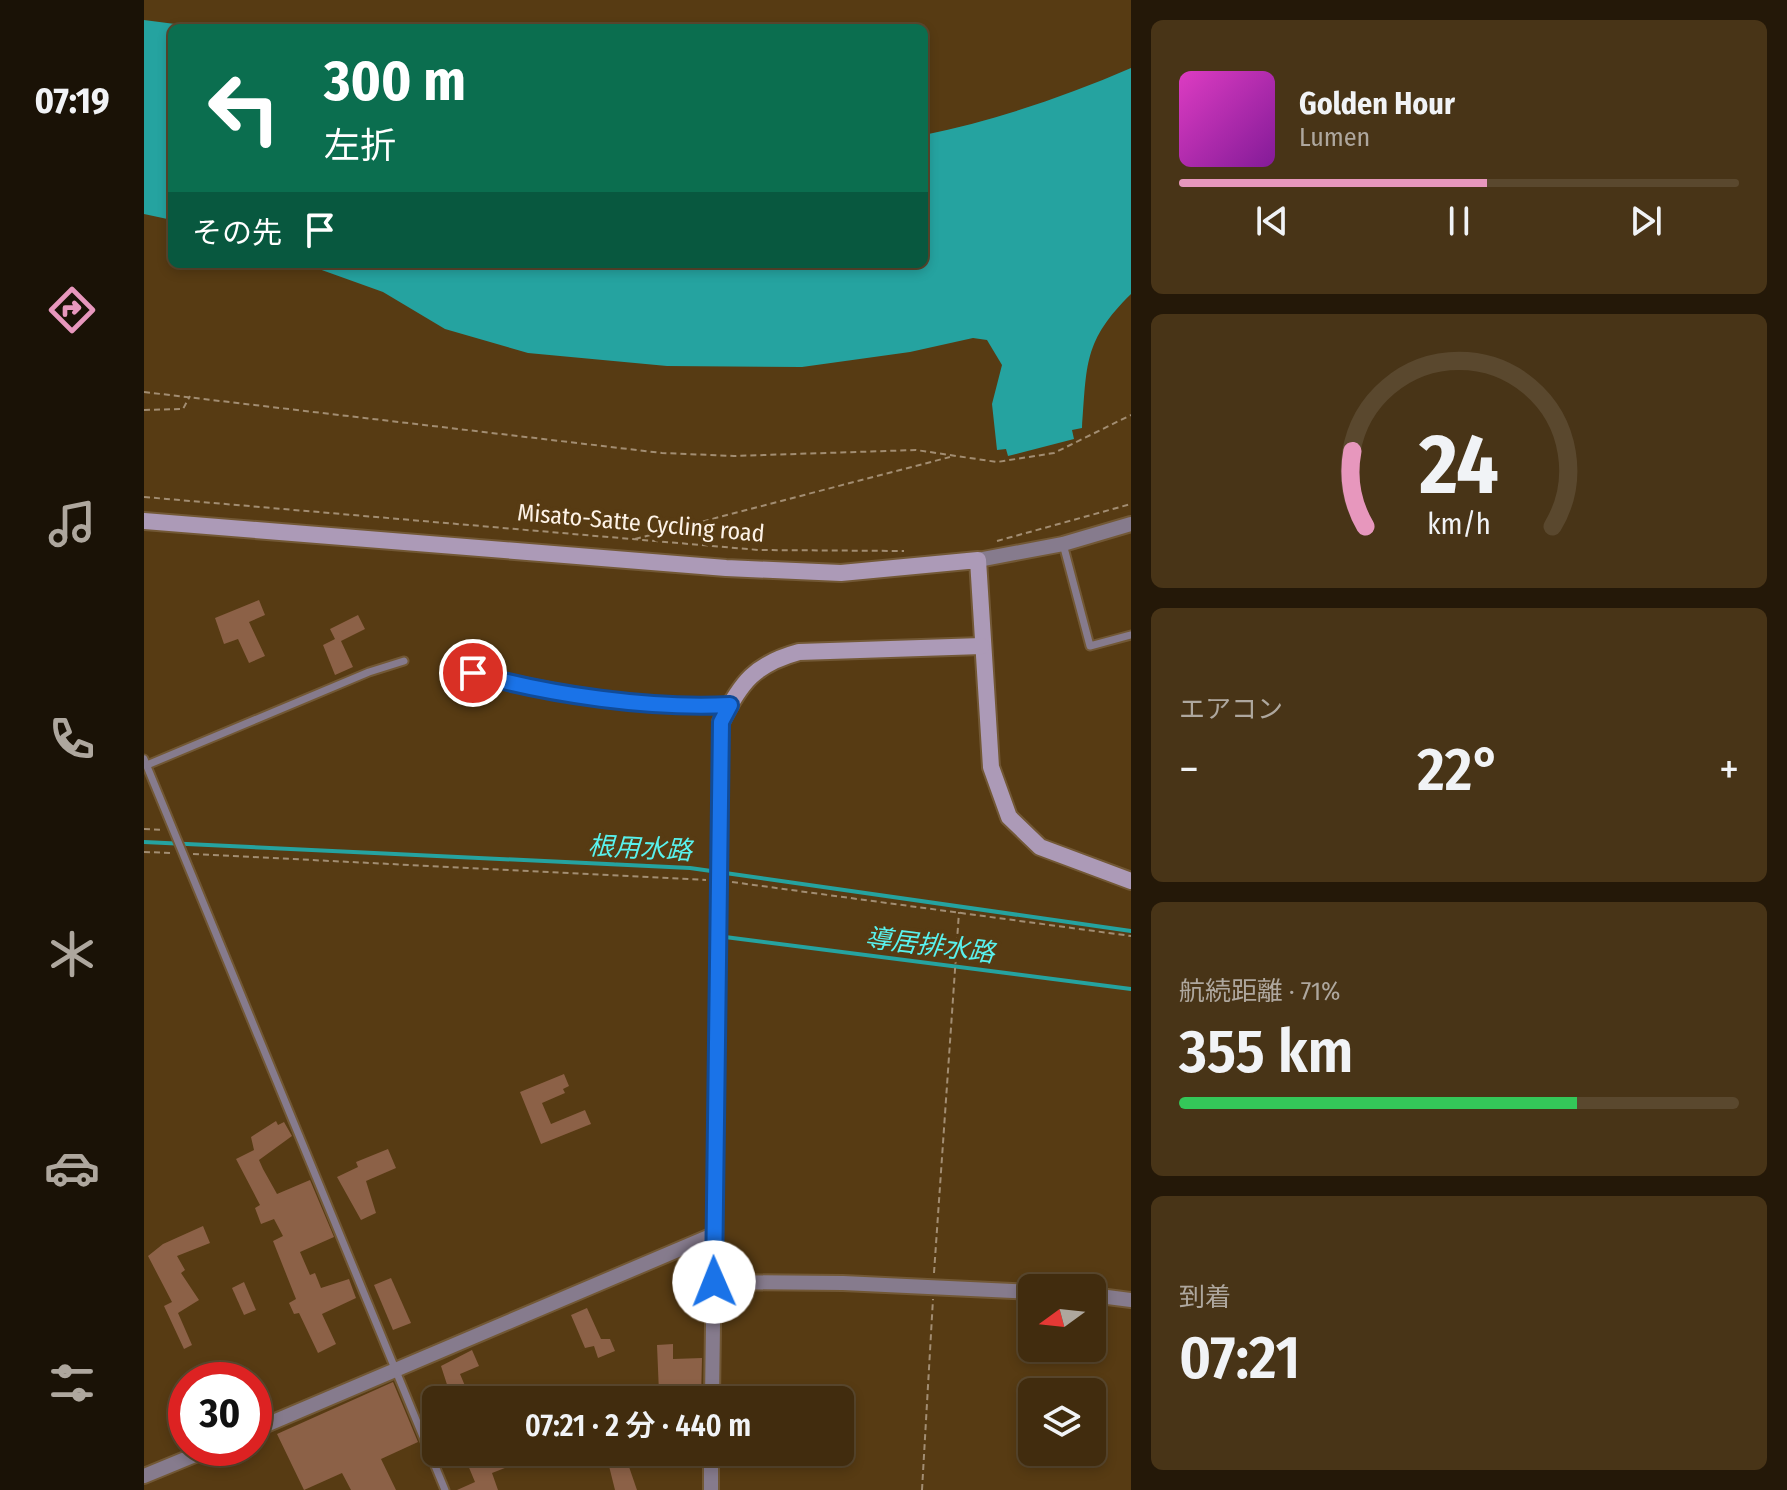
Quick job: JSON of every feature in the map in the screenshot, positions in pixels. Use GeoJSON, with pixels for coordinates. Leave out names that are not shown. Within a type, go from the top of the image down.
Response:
{"type":"FeatureCollection","features":[{"type":"Feature","properties":{"kind":"street"},"geometry":{"type":"LineString","coordinates":[[144,521],[726,568],[841,573],[978,560],[1063,544],[1131,524]]}},
{"type":"Feature","properties":{"kind":"street"},"geometry":{"type":"LineString","coordinates":[[978,560],[991,767],[1009,817],[1040,847],[1131,881]]}},
{"type":"Feature","properties":{"kind":"street"},"geometry":{"type":"LineString","coordinates":[[712,1386],[721,722],[752,673],[773,659],[799,652],[982,646]]}},
{"type":"Feature","properties":{"kind":"street"},"geometry":{"type":"LineString","coordinates":[[448,667],[521,687],[582,696],[730,705]]}},
{"type":"Feature","properties":{"kind":"street"},"geometry":{"type":"LineString","coordinates":[[272,1422],[713,1235]]}},
{"type":"Feature","properties":{"kind":"street"},"geometry":{"type":"LineString","coordinates":[[714,1282],[1018,1291]]}},
{"type":"Feature","properties":{"kind":"street"},"geometry":{"type":"LineString","coordinates":[[1106,1297],[1131,1300]]}},
{"type":"Feature","properties":{"kind":"street"},"geometry":{"type":"LineString","coordinates":[[144,1476],[168,1466]]}},
{"type":"Feature","properties":{"kind":"street"},"geometry":{"type":"LineString","coordinates":[[711,1466],[711,1490]]}},
{"type":"Feature","properties":{"kind":"lane"},"geometry":{"type":"LineString","coordinates":[[1063,544],[1090,646],[1131,635]]}},
{"type":"Feature","properties":{"kind":"lane"},"geometry":{"type":"LineString","coordinates":[[404,661],[369,672],[145,762],[445,1490]]}},
{"type":"Feature","properties":{"kind":"path"},"geometry":{"type":"LineString","coordinates":[[144,392],[662,453],[734,456],[916,450],[997,462],[1028,459],[1082,442],[1131,415]]}},
{"type":"Feature","properties":{"kind":"path"},"geometry":{"type":"LineString","coordinates":[[144,410],[183,409],[190,396]]}},
{"type":"Feature","properties":{"kind":"path"},"geometry":{"type":"LineString","coordinates":[[623,543],[930,465],[953,456]]}},
{"type":"Feature","properties":{"kind":"path","name":"Misato-Satte Cycling road"},"geometry":{"type":"LineString","coordinates":[[144,497],[759,550],[904,551]]}},
{"type":"Feature","properties":{"kind":"path"},"geometry":{"type":"LineString","coordinates":[[992,543],[1131,504]]}},
{"type":"Feature","properties":{"kind":"path"},"geometry":{"type":"LineString","coordinates":[[144,829],[173,831]]}},
{"type":"Feature","properties":{"kind":"path"},"geometry":{"type":"LineString","coordinates":[[144,852],[718,880],[1131,936]]}},
{"type":"Feature","properties":{"kind":"path"},"geometry":{"type":"LineString","coordinates":[[922,1490],[959,912]]}},
{"type":"Feature","properties":{"kind":"water"},"geometry":{"type":"Polygon","coordinates":[[[144,20],[175,24],[168,24],[168,219],[144,214],[144,20]]]}},
{"type":"Feature","properties":{"kind":"water"},"geometry":{"type":"Polygon","coordinates":[[[1131,68],[1131,294],[1104,326],[1090,355],[1082,428],[1072,430],[1074,439],[1008,456],[1006,449],[997,450],[992,404],[1002,365],[987,340],[973,338],[910,352],[802,367],[667,366],[528,353],[445,329],[383,292],[316,268],[928,268],[928,134],[1029,107],[1131,68]]]}},
{"type":"Feature","properties":{"kind":"building"},"geometry":{"type":"Polygon","coordinates":[[[259,600],[265,615],[249,622],[265,656],[249,663],[238,639],[224,644],[215,618],[259,600]]]}},
{"type":"Feature","properties":{"kind":"building"},"geometry":{"type":"Polygon","coordinates":[[[358,615],[365,629],[341,641],[353,667],[335,675],[323,645],[335,639],[330,629],[358,615]]]}},
{"type":"Feature","properties":{"kind":"building"},"geometry":{"type":"Polygon","coordinates":[[[564,1074],[569,1086],[563,1089],[565,1093],[542,1103],[551,1124],[585,1110],[591,1124],[541,1144],[520,1092],[564,1074]]]}},
{"type":"Feature","properties":{"kind":"building"},"geometry":{"type":"Polygon","coordinates":[[[276,1121],[278,1125],[284,1122],[292,1136],[259,1160],[263,1169],[277,1194],[310,1180],[334,1237],[300,1252],[310,1275],[315,1273],[321,1288],[349,1279],[356,1298],[322,1314],[336,1344],[318,1353],[299,1313],[294,1314],[289,1303],[296,1299],[273,1241],[283,1236],[274,1219],[261,1224],[255,1208],[260,1205],[236,1159],[254,1150],[251,1137],[276,1121]]]}},
{"type":"Feature","properties":{"kind":"building"},"geometry":{"type":"Polygon","coordinates":[[[388,1149],[396,1168],[366,1181],[376,1213],[361,1220],[337,1177],[358,1167],[356,1162],[388,1149]]]}},
{"type":"Feature","properties":{"kind":"building"},"geometry":{"type":"Polygon","coordinates":[[[203,1226],[210,1243],[177,1256],[185,1270],[181,1273],[199,1300],[178,1313],[192,1345],[184,1349],[164,1306],[172,1302],[148,1256],[163,1244],[203,1226]]]}},
{"type":"Feature","properties":{"kind":"building"},"geometry":{"type":"Polygon","coordinates":[[[698,1260],[699,1281],[682,1282],[681,1261],[698,1260]]]}},
{"type":"Feature","properties":{"kind":"building"},"geometry":{"type":"Polygon","coordinates":[[[391,1278],[411,1323],[393,1330],[374,1285],[391,1278]]]}},
{"type":"Feature","properties":{"kind":"building"},"geometry":{"type":"Polygon","coordinates":[[[244,1282],[256,1310],[244,1315],[232,1288],[244,1282]]]}},
{"type":"Feature","properties":{"kind":"building"},"geometry":{"type":"Polygon","coordinates":[[[587,1308],[601,1339],[610,1339],[615,1351],[598,1358],[594,1346],[585,1348],[571,1315],[587,1308]]]}},
{"type":"Feature","properties":{"kind":"building"},"geometry":{"type":"Polygon","coordinates":[[[673,1344],[673,1359],[702,1358],[701,1386],[659,1386],[657,1345],[673,1344]]]}},
{"type":"Feature","properties":{"kind":"building"},"geometry":{"type":"Polygon","coordinates":[[[472,1350],[479,1366],[460,1374],[465,1386],[447,1386],[441,1366],[472,1350]]]}},
{"type":"Feature","properties":{"kind":"building"},"geometry":{"type":"Polygon","coordinates":[[[393,1382],[418,1442],[381,1459],[396,1490],[351,1490],[342,1473],[304,1490],[277,1434],[393,1382]]]}},
{"type":"Feature","properties":{"kind":"building"},"geometry":{"type":"Polygon","coordinates":[[[468,1466],[510,1466],[492,1473],[498,1490],[457,1490],[475,1482],[468,1466]]]}},
{"type":"Feature","properties":{"kind":"building"},"geometry":{"type":"Polygon","coordinates":[[[609,1466],[629,1466],[637,1490],[615,1490],[609,1466]]]}},
{"type":"Feature","properties":{"kind":"waterway","name":"根用水路"},"geometry":{"type":"LineString","coordinates":[[144,842],[690,868],[1131,931]]}},
{"type":"Feature","properties":{"kind":"waterway","name":"導居排水路"},"geometry":{"type":"LineString","coordinates":[[725,933],[725,937],[1131,989]]}},
{"type":"Feature","properties":{"kind":"route"},"geometry":{"type":"LineString","coordinates":[[473,673],[521,687],[582,696],[730,705],[721,722],[714,1282]]}}]}
